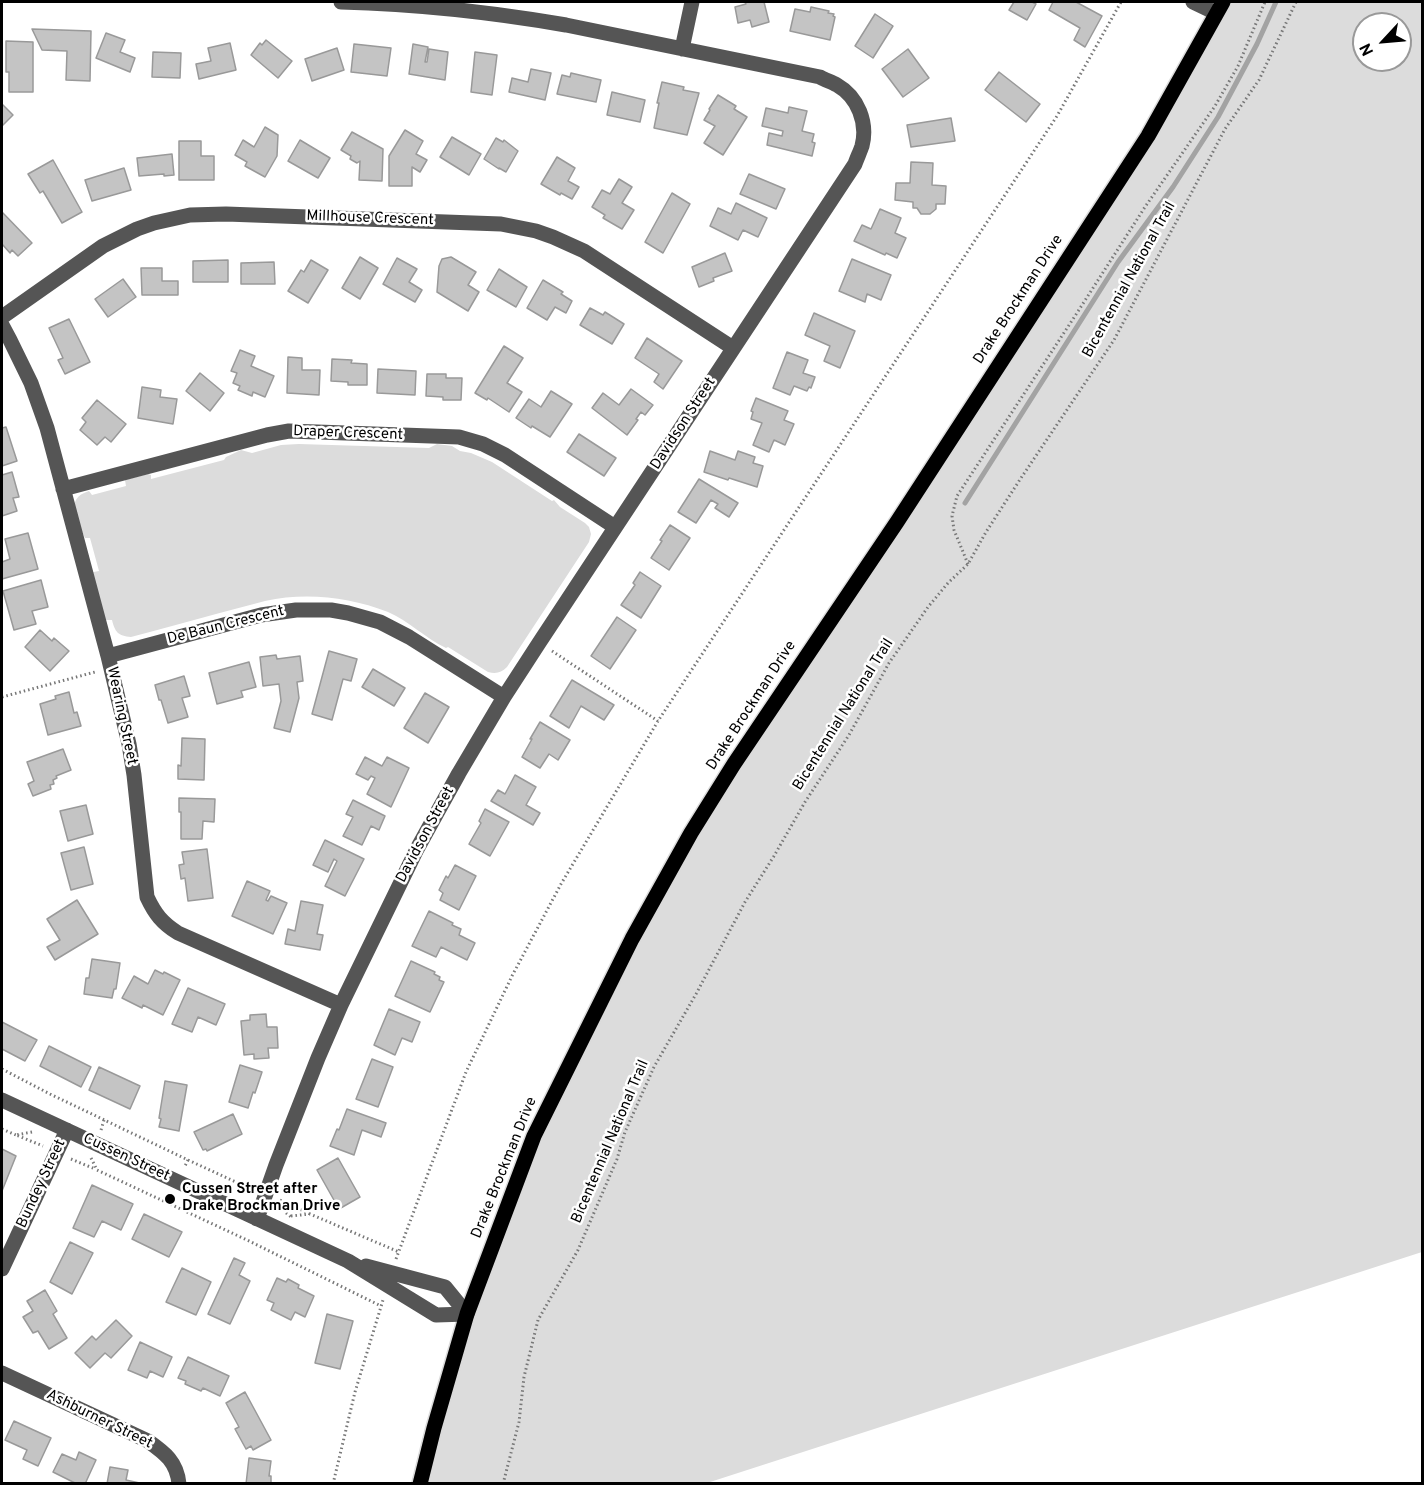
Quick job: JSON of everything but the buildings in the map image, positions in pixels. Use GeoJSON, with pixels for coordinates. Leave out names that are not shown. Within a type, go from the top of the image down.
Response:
{"type":"FeatureCollection","features":[{"type":"Feature","properties":{"kind":"main road","name":"Drake Brockman Drive"},"geometry":{"type":"LineString","coordinates":[[420,1484],[467,1314],[534,1136],[632,939],[691,833],[740,755],[897,522],[1148,136],[1220,7]]}},
{"type":"Feature","properties":{"kind":"street","name":"Davidson Street"},"geometry":{"type":"LineString","coordinates":[[257,1219],[301,1100],[340,1005],[417,849],[459,772],[539,643],[855,164],[862,144],[864,124],[853,98],[838,86],[820,77],[524,18],[438,8],[341,2]]}},
{"type":"Feature","properties":{"kind":"street"},"geometry":{"type":"LineString","coordinates":[[682,49],[692,2]]}},
{"type":"Feature","properties":{"kind":"street"},"geometry":{"type":"LineString","coordinates":[[1193,2],[1220,7]]}},
{"type":"Feature","properties":{"kind":"street","name":"Millhouse Crescent"},"geometry":{"type":"LineString","coordinates":[[2,317],[103,246],[137,229],[190,215],[226,214],[501,224],[536,231],[584,251],[733,348]]}},
{"type":"Feature","properties":{"kind":"street","name":"Wearing Street"},"geometry":{"type":"LineString","coordinates":[[2,325],[31,383],[47,428],[109,662],[129,744],[147,897],[155,914],[178,933],[340,1005]]}},
{"type":"Feature","properties":{"kind":"street","name":"Draper Crescent"},"geometry":{"type":"LineString","coordinates":[[63,489],[289,431],[459,437],[483,444],[505,455],[615,527]]}},
{"type":"Feature","properties":{"kind":"street","name":"De Baun Crescent"},"geometry":{"type":"LineString","coordinates":[[109,662],[261,615],[296,610],[331,610],[380,622],[504,697]]}},
{"type":"Feature","properties":{"kind":"street","name":"Cussen Street"},"geometry":{"type":"LineString","coordinates":[[2,1100],[348,1262],[436,1316],[467,1314]]}},
{"type":"Feature","properties":{"kind":"street","name":"Bundey Street"},"geometry":{"type":"LineString","coordinates":[[2,1269],[67,1130]]}},
{"type":"Feature","properties":{"kind":"street","name":"Cussen Street"},"geometry":{"type":"LineString","coordinates":[[348,1262],[445,1287],[467,1314]]}},
{"type":"Feature","properties":{"kind":"street","name":"Ashburner Street"},"geometry":{"type":"LineString","coordinates":[[2,1373],[148,1441],[170,1459],[179,1484]]}},
{"type":"Feature","properties":{"kind":"path"},"geometry":{"type":"LineString","coordinates":[[310,1214],[291,1217],[284,1211],[279,1200],[399,1252],[466,1072],[512,976],[561,884],[658,721],[1057,116],[1121,2]]}},
{"type":"Feature","properties":{"kind":"path"},"geometry":{"type":"LineString","coordinates":[[968,564],[954,530],[952,516],[957,496],[1145,207],[1215,106],[1238,66],[1265,2]]}},
{"type":"Feature","properties":{"kind":"path","name":"Bicentennial National Trail"},"geometry":{"type":"LineString","coordinates":[[502,1484],[519,1422],[524,1377],[538,1320],[578,1250],[618,1159],[625,1132],[654,1067],[745,902],[805,802],[849,735],[889,663],[927,607],[968,564],[1021,478],[1114,340],[1225,129],[1259,80],[1296,2]]}},
{"type":"Feature","properties":{"kind":"path"},"geometry":{"type":"LineString","coordinates":[[539,643],[658,721]]}},
{"type":"Feature","properties":{"kind":"path"},"geometry":{"type":"LineString","coordinates":[[2,697],[109,662]]}},
{"type":"Feature","properties":{"kind":"path"},"geometry":{"type":"LineString","coordinates":[[2,1069],[43,1091],[252,1189],[234,1192],[235,1182]]}},
{"type":"Feature","properties":{"kind":"path"},"geometry":{"type":"LineString","coordinates":[[2,1129],[16,1135],[43,1146],[38,1136],[32,1132],[16,1135]]}},
{"type":"Feature","properties":{"kind":"path"},"geometry":{"type":"LineString","coordinates":[[79,1156],[71,1159],[247,1240],[381,1306],[355,1392],[333,1484]]}},
{"type":"Feature","properties":{"kind":"path"},"geometry":{"type":"LineString","coordinates":[[88,1157],[97,1170]]}},
{"type":"Feature","properties":{"kind":"path"},"geometry":{"type":"LineString","coordinates":[[178,1182],[188,1160]]}},
{"type":"Feature","properties":{"kind":"shaded area"},"geometry":{"type":"Polygon","coordinates":[[[1224,2],[1422,2],[1422,1252],[707,1483],[420,1484],[434,1428],[534,1136],[691,833],[1070,255],[1224,2]]]}},
{"type":"Feature","properties":{"kind":"shaded area"},"geometry":{"type":"Polygon","coordinates":[[[437,444],[452,446],[492,462],[552,501],[554,500],[560,507],[589,527],[591,534],[589,542],[507,667],[496,673],[488,672],[448,647],[438,644],[388,612],[343,600],[312,597],[280,598],[131,637],[118,633],[112,620],[104,620],[88,573],[99,571],[90,538],[85,538],[76,518],[74,505],[76,499],[89,491],[92,495],[126,486],[125,480],[148,474],[151,475],[151,479],[224,460],[241,450],[252,453],[281,445],[429,448],[437,444]]]}},
{"type":"Feature","properties":{"kind":"waterway"},"geometry":{"type":"LineString","coordinates":[[965,503],[1118,262],[1173,187],[1218,117],[1257,44],[1276,2]]}},
{"type":"Feature","properties":{"kind":"place","name":"Cussen Street after Drake Brockman Drive"},"geometry":{"type":"Point","coordinates":[170,1199]}}]}
